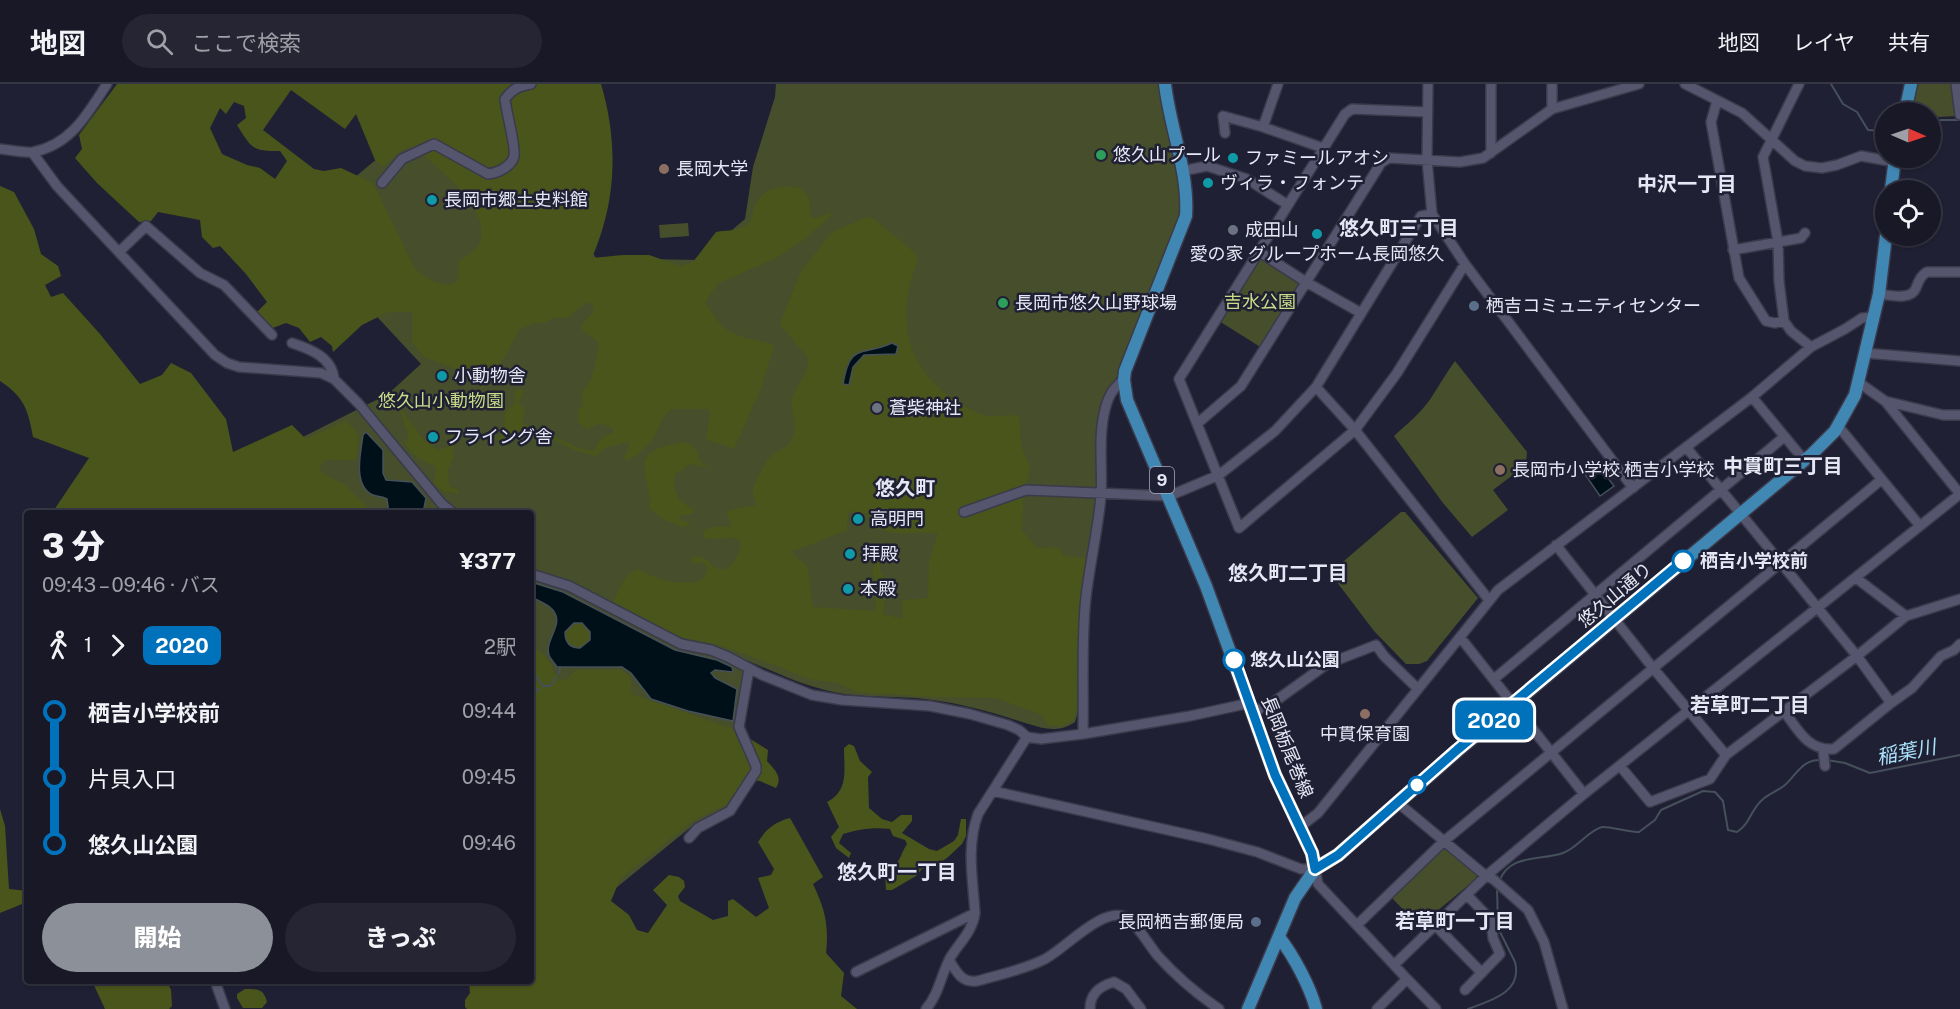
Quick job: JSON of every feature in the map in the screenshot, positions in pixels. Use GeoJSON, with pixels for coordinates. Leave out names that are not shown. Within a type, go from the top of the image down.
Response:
{"type":"FeatureCollection","features":[{"type":"Feature","properties":{"kind":"main road","name":"長岡栃尾巻線"},"geometry":{"type":"LineString","coordinates":[[1166,84],[1168,109],[1182,171],[1187,204],[1186,216],[1128,364],[1124,380],[1129,410],[1169,496],[1206,586],[1275,775],[1312,853],[1315,869]]}},
{"type":"Feature","properties":{"kind":"main road"},"geometry":{"type":"LineString","coordinates":[[1907,102],[1911,84]]}},
{"type":"Feature","properties":{"kind":"main road","name":"悠久山通り"},"geometry":{"type":"LineString","coordinates":[[1315,869],[1338,855],[1397,802],[1821,446],[1839,427],[1849,408],[1858,382],[1879,294],[1885,246]]}},
{"type":"Feature","properties":{"kind":"main road"},"geometry":{"type":"LineString","coordinates":[[1248,1009],[1295,898],[1315,869]]}},
{"type":"Feature","properties":{"kind":"main road"},"geometry":{"type":"LineString","coordinates":[[1279,937],[1287,948],[1316,1009]]}},
{"type":"Feature","properties":{"kind":"street"},"geometry":{"type":"LineString","coordinates":[[0,149],[32,152],[54,145],[75,130],[86,118],[107,84]]}},
{"type":"Feature","properties":{"kind":"street"},"geometry":{"type":"LineString","coordinates":[[382,183],[402,159],[434,144],[488,174],[508,165],[514,157],[514,148],[505,99],[510,91],[531,84]]}},
{"type":"Feature","properties":{"kind":"street"},"geometry":{"type":"LineString","coordinates":[[1263,127],[1278,84]]}},
{"type":"Feature","properties":{"kind":"street"},"geometry":{"type":"LineString","coordinates":[[1428,84],[1427,160],[1432,214],[1465,264],[1633,488]]}},
{"type":"Feature","properties":{"kind":"street"},"geometry":{"type":"LineString","coordinates":[[1491,84],[1491,153]]}},
{"type":"Feature","properties":{"kind":"street"},"geometry":{"type":"LineString","coordinates":[[1552,84],[1552,109]]}},
{"type":"Feature","properties":{"kind":"street"},"geometry":{"type":"LineString","coordinates":[[1198,423],[1241,386],[1381,163],[1389,158],[1470,161],[1491,153],[1552,109],[1639,84]]}},
{"type":"Feature","properties":{"kind":"street"},"geometry":{"type":"LineString","coordinates":[[1685,84],[1742,113],[1770,140],[1795,161],[1805,166],[1822,168],[1861,156],[1875,158]]}},
{"type":"Feature","properties":{"kind":"street"},"geometry":{"type":"LineString","coordinates":[[1798,84],[1762,157],[1778,242],[1779,281],[1784,321],[1791,331],[1811,347]]}},
{"type":"Feature","properties":{"kind":"street"},"geometry":{"type":"LineString","coordinates":[[1956,84],[1960,115]]}},
{"type":"Feature","properties":{"kind":"street"},"geometry":{"type":"LineString","coordinates":[[1717,101],[1711,122],[1739,278],[1764,319],[1775,323],[1784,321]]}},
{"type":"Feature","properties":{"kind":"street"},"geometry":{"type":"LineString","coordinates":[[1427,112],[1353,109],[1345,114],[1179,379],[1239,528],[1355,430],[1397,373],[1465,264]]}},
{"type":"Feature","properties":{"kind":"street"},"geometry":{"type":"LineString","coordinates":[[1225,133],[1223,116],[1323,148]]}},
{"type":"Feature","properties":{"kind":"street"},"geometry":{"type":"LineString","coordinates":[[32,152],[57,186],[202,343],[227,363],[238,367],[321,373],[334,379],[355,399],[449,510]]}},
{"type":"Feature","properties":{"kind":"street"},"geometry":{"type":"LineString","coordinates":[[1182,171],[1207,166],[1246,179],[1288,205]]}},
{"type":"Feature","properties":{"kind":"street"},"geometry":{"type":"LineString","coordinates":[[964,512],[1026,490],[1169,496],[1219,476],[1275,431],[1316,387],[1421,216],[1432,214]]}},
{"type":"Feature","properties":{"kind":"street"},"geometry":{"type":"LineString","coordinates":[[119,252],[147,226],[200,273],[224,285],[272,335]]}},
{"type":"Feature","properties":{"kind":"street"},"geometry":{"type":"LineString","coordinates":[[1733,250],[1801,238],[1806,233]]}},
{"type":"Feature","properties":{"kind":"street"},"geometry":{"type":"LineString","coordinates":[[1258,251],[1306,282],[1361,313]]}},
{"type":"Feature","properties":{"kind":"street"},"geometry":{"type":"LineString","coordinates":[[1879,294],[1909,296],[1914,293],[1919,279],[1927,272],[1960,272]]}},
{"type":"Feature","properties":{"kind":"street"},"geometry":{"type":"LineString","coordinates":[[1300,827],[1318,813],[1498,590],[1752,397],[1811,347],[1862,318],[1873,317]]}},
{"type":"Feature","properties":{"kind":"street"},"geometry":{"type":"LineString","coordinates":[[292,343],[312,349],[325,360],[332,369],[334,379]]}},
{"type":"Feature","properties":{"kind":"street"},"geometry":{"type":"LineString","coordinates":[[1865,353],[1960,361]]}},
{"type":"Feature","properties":{"kind":"street"},"geometry":{"type":"LineString","coordinates":[[1083,734],[1086,597],[1097,536],[1104,414],[1114,387],[1124,380]]}},
{"type":"Feature","properties":{"kind":"street"},"geometry":{"type":"LineString","coordinates":[[1394,965],[1467,894],[1490,878],[1584,794],[1960,494],[1885,401],[1858,382]]}},
{"type":"Feature","properties":{"kind":"street"},"geometry":{"type":"LineString","coordinates":[[1316,387],[1355,430],[1489,600]]}},
{"type":"Feature","properties":{"kind":"street"},"geometry":{"type":"LineString","coordinates":[[1752,397],[1804,460]]}},
{"type":"Feature","properties":{"kind":"street"},"geometry":{"type":"LineString","coordinates":[[1885,401],[1943,415],[1960,415]]}},
{"type":"Feature","properties":{"kind":"street"},"geometry":{"type":"LineString","coordinates":[[1839,427],[1920,526]]}},
{"type":"Feature","properties":{"kind":"street"},"geometry":{"type":"LineString","coordinates":[[1494,679],[1784,436]]}},
{"type":"Feature","properties":{"kind":"street"},"geometry":{"type":"LineString","coordinates":[[1686,447],[1857,656],[1892,703]]}},
{"type":"Feature","properties":{"kind":"street"},"geometry":{"type":"LineString","coordinates":[[1357,925],[1443,842],[1881,480]]}},
{"type":"Feature","properties":{"kind":"street"},"geometry":{"type":"LineString","coordinates":[[1556,545],[1653,668],[1726,755]]}},
{"type":"Feature","properties":{"kind":"street"},"geometry":{"type":"LineString","coordinates":[[534,575],[569,586],[681,644],[711,650],[749,669],[812,695],[930,706],[1008,725],[1027,737],[1041,739],[1274,702],[1328,664],[1376,645],[1384,656],[1418,689]]}},
{"type":"Feature","properties":{"kind":"street"},"geometry":{"type":"LineString","coordinates":[[1856,578],[1906,616]]}},
{"type":"Feature","properties":{"kind":"street"},"geometry":{"type":"LineString","coordinates":[[1620,766],[1650,802],[1710,779],[1726,755],[1906,616],[1960,599]]}},
{"type":"Feature","properties":{"kind":"street"},"geometry":{"type":"LineString","coordinates":[[1460,637],[1584,794]]}},
{"type":"Feature","properties":{"kind":"street"},"geometry":{"type":"LineString","coordinates":[[1784,711],[1809,744],[1823,750],[1834,749],[1912,688],[1941,656],[1954,650],[1960,644]]}},
{"type":"Feature","properties":{"kind":"street"},"geometry":{"type":"LineString","coordinates":[[689,838],[698,828],[730,811],[756,771],[740,727],[740,714],[749,669]]}},
{"type":"Feature","properties":{"kind":"street"},"geometry":{"type":"LineString","coordinates":[[926,1009],[933,1000],[949,960],[974,922],[971,855],[973,827],[978,814],[1027,737]]}},
{"type":"Feature","properties":{"kind":"street"},"geometry":{"type":"LineString","coordinates":[[1823,750],[1825,766]]}},
{"type":"Feature","properties":{"kind":"street"},"geometry":{"type":"LineString","coordinates":[[993,791],[1208,839],[1257,852],[1301,868],[1315,869],[1317,884],[1436,1009]]}},
{"type":"Feature","properties":{"kind":"street"},"geometry":{"type":"LineString","coordinates":[[1397,802],[1528,910],[1544,942],[1563,1009]]}},
{"type":"Feature","properties":{"kind":"street"},"geometry":{"type":"LineString","coordinates":[[1465,990],[1500,954],[1493,938],[1491,920],[1467,894]]}},
{"type":"Feature","properties":{"kind":"street"},"geometry":{"type":"LineString","coordinates":[[856,972],[975,913]]}},
{"type":"Feature","properties":{"kind":"street"},"geometry":{"type":"LineString","coordinates":[[949,960],[960,977],[966,981],[977,981],[1042,961],[1095,923],[1108,916],[1123,916],[1130,921],[1159,957],[1192,988],[1219,1009]]}},
{"type":"Feature","properties":{"kind":"street"},"geometry":{"type":"LineString","coordinates":[[1435,925],[1482,973]]}},
{"type":"Feature","properties":{"kind":"street"},"geometry":{"type":"LineString","coordinates":[[1377,1009],[1407,979]]}},
{"type":"Feature","properties":{"kind":"street"},"geometry":{"type":"LineString","coordinates":[[1090,1009],[1093,994],[1114,982],[1132,996],[1141,1009]]}},
{"type":"Feature","properties":{"kind":"street"},"geometry":{"type":"LineString","coordinates":[[216,984],[225,1009]]}},
{"type":"Feature","properties":{"kind":"green space"},"geometry":{"type":"Polygon","coordinates":[[[117,84],[601,84],[609,120],[612,173],[608,209],[592,258],[649,255],[681,266],[693,262],[716,232],[737,229],[748,224],[759,199],[775,188],[801,188],[809,198],[811,218],[817,218],[830,212],[831,216],[805,239],[774,259],[719,283],[705,302],[726,329],[746,338],[774,346],[761,388],[734,449],[706,439],[710,413],[708,409],[671,409],[665,415],[650,443],[629,460],[624,459],[629,446],[628,442],[605,448],[596,456],[574,450],[551,438],[555,437],[579,448],[594,451],[601,439],[614,432],[614,429],[603,425],[587,430],[578,422],[578,410],[583,406],[582,391],[592,376],[598,346],[598,342],[582,330],[582,324],[594,311],[593,306],[587,302],[567,318],[553,318],[545,323],[535,323],[520,329],[496,372],[489,377],[482,389],[459,370],[424,357],[412,342],[412,312],[388,312],[362,325],[333,352],[332,346],[321,337],[310,342],[299,328],[286,323],[270,329],[256,313],[267,302],[246,274],[220,246],[213,248],[202,237],[200,220],[158,212],[151,221],[139,222],[97,183],[75,158],[82,149],[79,135],[117,84]],[[291,90],[263,130],[314,169],[324,171],[341,168],[373,183],[415,269],[432,281],[447,285],[457,282],[459,262],[478,245],[482,229],[471,203],[460,190],[416,148],[402,150],[384,167],[375,160],[356,114],[345,129],[291,90]],[[234,102],[226,114],[220,108],[210,128],[222,154],[260,168],[275,179],[287,161],[280,151],[258,149],[250,144],[237,125],[246,118],[244,106],[234,102]]]}},
{"type":"Feature","properties":{"kind":"green space","name":"悠久山小動物園"},"geometry":{"type":"Polygon","coordinates":[[[776,84],[1161,84],[1181,187],[1181,219],[1119,373],[1105,399],[1081,702],[1075,722],[1061,728],[1047,729],[942,701],[862,696],[829,691],[798,682],[748,661],[737,717],[751,776],[728,808],[697,822],[534,958],[534,510],[216,510],[218,480],[388,394],[421,364],[367,306],[253,261],[457,93],[577,228],[596,258],[697,260],[745,219],[753,167],[775,97],[776,84]]]}},
{"type":"Feature","properties":{"kind":"green space"},"geometry":{"type":"Polygon","coordinates":[[[1918,84],[1951,84],[1956,116],[1941,117],[1941,102],[1914,102],[1918,84]]]}},
{"type":"Feature","properties":{"kind":"green space"},"geometry":{"type":"Polygon","coordinates":[[[0,186],[14,192],[34,229],[41,254],[58,266],[61,276],[45,285],[51,297],[63,293],[140,384],[162,375],[171,363],[191,373],[226,419],[233,452],[292,425],[306,439],[346,421],[357,434],[356,460],[326,460],[320,465],[321,472],[345,485],[370,510],[54,510],[89,458],[33,437],[24,404],[0,381],[0,186]]]}},
{"type":"Feature","properties":{"kind":"green space","name":"蒼柴神社"},"geometry":{"type":"Polygon","coordinates":[[[867,217],[874,219],[915,253],[918,259],[911,279],[906,317],[913,352],[922,368],[950,397],[973,411],[987,416],[1019,416],[1021,445],[1030,468],[1023,498],[1022,530],[1037,548],[1058,547],[1064,556],[1085,558],[1087,562],[1081,595],[1079,702],[1073,720],[1064,726],[1048,725],[1042,715],[996,698],[858,692],[837,683],[808,679],[722,646],[680,637],[613,602],[626,577],[639,569],[667,581],[698,582],[708,569],[704,562],[695,564],[690,558],[694,556],[703,558],[723,570],[734,561],[741,543],[736,538],[707,539],[703,535],[704,530],[729,527],[731,523],[726,514],[730,510],[756,505],[753,491],[761,472],[770,457],[791,441],[794,430],[793,396],[807,368],[808,358],[780,324],[801,271],[832,232],[867,217]],[[852,511],[848,513],[847,531],[793,550],[793,555],[807,565],[813,607],[875,611],[877,587],[872,571],[878,557],[881,559],[880,570],[888,585],[883,614],[902,619],[903,600],[928,598],[929,561],[938,533],[889,532],[873,523],[867,514],[852,511]]]}},
{"type":"Feature","properties":{"kind":"green space"},"geometry":{"type":"Polygon","coordinates":[[[688,223],[689,236],[660,238],[659,225],[688,223]]]}},
{"type":"Feature","properties":{"kind":"green space","name":"吉水公園"},"geometry":{"type":"Polygon","coordinates":[[[1259,256],[1302,283],[1262,348],[1219,321],[1259,256]]]}},
{"type":"Feature","properties":{"kind":"green space"},"geometry":{"type":"Polygon","coordinates":[[[1455,361],[1527,452],[1526,465],[1493,490],[1508,510],[1472,537],[1443,503],[1394,436],[1427,403],[1455,361]]]}},
{"type":"Feature","properties":{"kind":"green space"},"geometry":{"type":"Polygon","coordinates":[[[515,389],[524,390],[519,403],[525,409],[522,421],[532,431],[529,433],[515,430],[502,445],[499,444],[498,438],[505,429],[504,415],[514,405],[515,389]]]}},
{"type":"Feature","properties":{"kind":"green space"},"geometry":{"type":"Polygon","coordinates":[[[393,401],[423,439],[438,450],[450,446],[451,434],[454,433],[457,437],[453,459],[448,469],[449,486],[458,490],[459,494],[442,491],[434,482],[436,470],[434,465],[418,458],[405,444],[409,436],[403,417],[393,401]]]}},
{"type":"Feature","properties":{"kind":"green space"},"geometry":{"type":"Polygon","coordinates":[[[683,442],[694,448],[699,460],[707,466],[688,464],[676,473],[674,484],[679,499],[694,511],[692,514],[679,516],[680,520],[691,523],[684,527],[664,520],[650,509],[644,464],[653,451],[683,442]]]}},
{"type":"Feature","properties":{"kind":"green space"},"geometry":{"type":"Polygon","coordinates":[[[1401,512],[1405,512],[1478,598],[1427,661],[1419,664],[1406,664],[1374,631],[1330,573],[1401,512]]]}},
{"type":"Feature","properties":{"kind":"green space"},"geometry":{"type":"Polygon","coordinates":[[[578,622],[587,626],[591,635],[587,644],[578,648],[569,644],[565,635],[569,626],[578,622]]]}},
{"type":"Feature","properties":{"kind":"green space"},"geometry":{"type":"Polygon","coordinates":[[[534,650],[546,658],[554,674],[562,680],[567,679],[576,670],[621,670],[630,676],[632,694],[736,730],[768,750],[767,761],[777,774],[779,780],[776,788],[760,781],[744,780],[726,805],[695,819],[620,879],[611,901],[629,915],[637,930],[648,933],[667,905],[653,890],[669,875],[679,877],[684,881],[685,887],[678,896],[680,901],[713,920],[728,916],[728,901],[733,899],[756,917],[769,908],[758,878],[771,875],[774,869],[758,842],[771,827],[790,818],[823,877],[813,884],[825,917],[826,953],[844,973],[841,996],[857,1009],[467,1009],[465,1000],[470,993],[469,984],[534,984],[534,650]]]}},
{"type":"Feature","properties":{"kind":"green space"},"geometry":{"type":"Polygon","coordinates":[[[849,744],[854,746],[860,761],[872,772],[868,777],[869,808],[882,819],[892,822],[901,815],[912,815],[912,821],[902,833],[929,849],[937,851],[954,841],[958,835],[961,819],[966,819],[966,836],[962,844],[947,858],[931,868],[922,869],[916,876],[892,890],[886,890],[885,874],[888,867],[900,858],[907,844],[905,840],[893,836],[890,829],[867,829],[843,834],[839,843],[851,853],[849,858],[836,848],[831,837],[839,827],[827,802],[839,792],[842,786],[844,748],[849,744]]]}},
{"type":"Feature","properties":{"kind":"green space"},"geometry":{"type":"Polygon","coordinates":[[[0,809],[5,826],[9,889],[24,891],[24,903],[0,913],[0,809]]]}},
{"type":"Feature","properties":{"kind":"green space"},"geometry":{"type":"Polygon","coordinates":[[[1444,847],[1476,872],[1477,878],[1419,926],[1391,897],[1444,847]]]}},
{"type":"Feature","properties":{"kind":"green space"},"geometry":{"type":"Polygon","coordinates":[[[93,984],[168,984],[171,990],[172,1006],[169,1009],[105,1009],[93,984]]]}},
{"type":"Feature","properties":{"kind":"green space"},"geometry":{"type":"Polygon","coordinates":[[[245,989],[260,991],[267,1002],[262,1008],[243,1008],[237,994],[245,989]]]}},
{"type":"Feature","properties":{"kind":"shaded area"},"geometry":{"type":"Polygon","coordinates":[[[892,343],[898,346],[896,354],[864,355],[853,367],[849,385],[843,384],[853,356],[892,343]]]}},
{"type":"Feature","properties":{"kind":"shaded area"},"geometry":{"type":"Polygon","coordinates":[[[366,432],[383,450],[383,473],[386,480],[412,482],[426,498],[422,510],[389,510],[387,499],[373,495],[366,490],[362,484],[359,468],[363,435],[366,432]]]}},
{"type":"Feature","properties":{"kind":"shaded area"},"geometry":{"type":"Polygon","coordinates":[[[1595,461],[1614,486],[1600,496],[1582,470],[1595,461]]]}},
{"type":"Feature","properties":{"kind":"shaded area"},"geometry":{"type":"Polygon","coordinates":[[[534,583],[563,592],[675,650],[717,660],[732,667],[733,672],[715,670],[711,673],[715,678],[737,689],[733,721],[688,711],[651,699],[631,673],[622,667],[557,667],[548,649],[556,626],[556,615],[542,602],[534,598],[534,583]],[[574,623],[565,632],[566,639],[571,646],[580,648],[590,640],[590,632],[582,623],[574,623]]]}},
{"type":"Feature","properties":{"kind":"waterway"},"geometry":{"type":"LineString","coordinates":[[1831,84],[1843,104],[1857,112],[1868,130],[1875,130]]}},
{"type":"Feature","properties":{"kind":"waterway"},"geometry":{"type":"LineString","coordinates":[[1941,120],[1960,120]]}},
{"type":"Feature","properties":{"kind":"waterway"},"geometry":{"type":"LineString","coordinates":[[559,673],[560,667]]}},
{"type":"Feature","properties":{"kind":"waterway"},"geometry":{"type":"LineString","coordinates":[[534,674],[543,686],[550,686],[557,677]]}},
{"type":"Feature","properties":{"kind":"waterway"},"geometry":{"type":"LineString","coordinates":[[534,690],[539,689]]}},
{"type":"Feature","properties":{"kind":"waterway","name":"稲葉川"},"geometry":{"type":"LineString","coordinates":[[1827,760],[1845,763],[1870,773],[1960,755]]}},
{"type":"Feature","properties":{"kind":"waterway","name":"稲葉川"},"geometry":{"type":"LineString","coordinates":[[1499,882],[1510,866],[1518,862],[1568,851],[1602,827],[1639,832],[1655,820],[1661,810],[1703,791],[1715,792],[1723,801],[1728,830],[1737,832],[1745,825],[1764,798],[1785,785],[1805,764],[1822,760]]}},
{"type":"Feature","properties":{"kind":"waterway","name":"稲葉川"},"geometry":{"type":"LineString","coordinates":[[1468,1009],[1502,994],[1514,981],[1516,973],[1515,962],[1498,928],[1497,887]]}},
{"type":"Feature","properties":{"kind":"bus line","name":"2020"},"geometry":{"type":"LineString","coordinates":[[1234,660],[1275,775],[1312,853],[1315,869],[1338,855],[1457,750],[1683,561]]}},
{"type":"Feature","properties":{"kind":"place","name":"悠久山プール"},"geometry":{"type":"Point","coordinates":[1101,155]}},
{"type":"Feature","properties":{"kind":"place","name":"ファミールアオシ"},"geometry":{"type":"Point","coordinates":[1233,158]}},
{"type":"Feature","properties":{"kind":"place","name":"長岡大学"},"geometry":{"type":"Point","coordinates":[664,169]}},
{"type":"Feature","properties":{"kind":"place","name":"ヴィラ・フォンテ"},"geometry":{"type":"Point","coordinates":[1208,183]}},
{"type":"Feature","properties":{"kind":"place","name":"長岡市郷土史料館"},"geometry":{"type":"Point","coordinates":[432,200]}},
{"type":"Feature","properties":{"kind":"place","name":"成田山"},"geometry":{"type":"Point","coordinates":[1233,230]}},
{"type":"Feature","properties":{"kind":"place","name":"愛の家 グループホーム長岡悠久"},"geometry":{"type":"Point","coordinates":[1317,234]}},
{"type":"Feature","properties":{"kind":"place","name":"長岡市悠久山野球場"},"geometry":{"type":"Point","coordinates":[1003,303]}},
{"type":"Feature","properties":{"kind":"place","name":"栖吉コミュニティセンター"},"geometry":{"type":"Point","coordinates":[1474,306]}},
{"type":"Feature","properties":{"kind":"place","name":"小動物舎"},"geometry":{"type":"Point","coordinates":[442,376]}},
{"type":"Feature","properties":{"kind":"place","name":"蒼柴神社"},"geometry":{"type":"Point","coordinates":[877,408]}},
{"type":"Feature","properties":{"kind":"place","name":"フライング舎"},"geometry":{"type":"Point","coordinates":[433,437]}},
{"type":"Feature","properties":{"kind":"place","name":"長岡市小学校 栖吉小学校"},"geometry":{"type":"Point","coordinates":[1500,470]}},
{"type":"Feature","properties":{"kind":"place","name":"高明門"},"geometry":{"type":"Point","coordinates":[858,519]}},
{"type":"Feature","properties":{"kind":"place","name":"拝殿"},"geometry":{"type":"Point","coordinates":[850,554]}},
{"type":"Feature","properties":{"kind":"place","name":"栖吉小学校前"},"geometry":{"type":"Point","coordinates":[1683,561]}},
{"type":"Feature","properties":{"kind":"place","name":"本殿"},"geometry":{"type":"Point","coordinates":[848,589]}},
{"type":"Feature","properties":{"kind":"place","name":"悠久山公園"},"geometry":{"type":"Point","coordinates":[1234,660]}},
{"type":"Feature","properties":{"kind":"place","name":"中貫保育園"},"geometry":{"type":"Point","coordinates":[1365,714]}},
{"type":"Feature","properties":{"kind":"place","name":"長岡栖吉郵便局"},"geometry":{"type":"Point","coordinates":[1256,922]}},
{"type":"Feature","properties":{"kind":"district","name":"中沢一丁目"},"geometry":{"type":"Point","coordinates":[1687,184]}},
{"type":"Feature","properties":{"kind":"district","name":"悠久町三丁目"},"geometry":{"type":"Point","coordinates":[1399,228]}},
{"type":"Feature","properties":{"kind":"district","name":"中貫町三丁目"},"geometry":{"type":"Point","coordinates":[1783,466]}},
{"type":"Feature","properties":{"kind":"district","name":"悠久町"},"geometry":{"type":"Point","coordinates":[905,488]}},
{"type":"Feature","properties":{"kind":"district","name":"悠久町二丁目"},"geometry":{"type":"Point","coordinates":[1288,573]}},
{"type":"Feature","properties":{"kind":"district","name":"若草町二丁目"},"geometry":{"type":"Point","coordinates":[1750,705]}},
{"type":"Feature","properties":{"kind":"district","name":"悠久町一丁目"},"geometry":{"type":"Point","coordinates":[897,872]}},
{"type":"Feature","properties":{"kind":"district","name":"若草町一丁目"},"geometry":{"type":"Point","coordinates":[1455,921]}}]}
